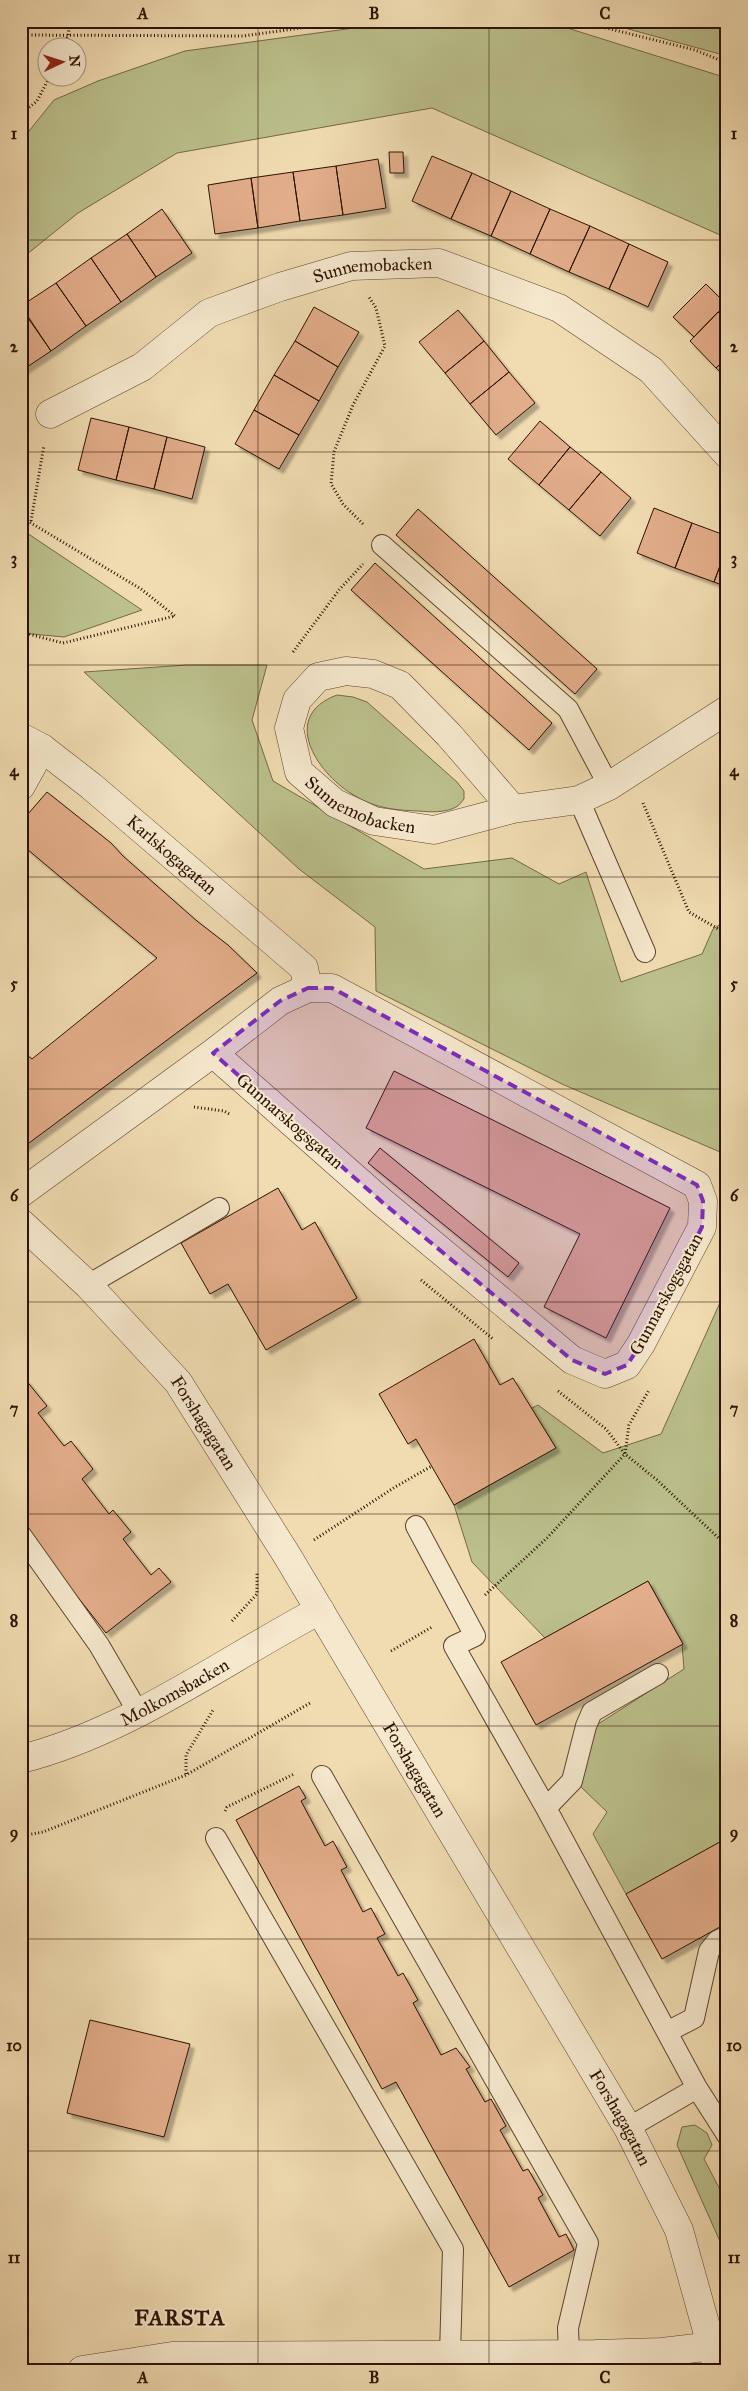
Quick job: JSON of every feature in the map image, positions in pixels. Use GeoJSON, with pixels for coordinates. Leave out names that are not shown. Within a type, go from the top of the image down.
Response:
{"type":"FeatureCollection","features":[{"type":"Feature","properties":{"kind":"street","name":"Sunnemobacken"},"geometry":{"type":"LineString","coordinates":[[50,414],[142,367],[208,313],[280,287],[351,266],[439,263],[559,308],[651,370],[727,454]]}},
{"type":"Feature","properties":{"kind":"street","name":"Sunnemobacken"},"geometry":{"type":"LineString","coordinates":[[513,809],[449,736],[400,686],[373,674],[346,671],[318,677],[297,700],[288,728],[299,772],[335,803],[374,821],[434,830],[513,809],[579,800],[619,779],[727,710]]}},
{"type":"Feature","properties":{"kind":"street"},"geometry":{"type":"LineString","coordinates":[[21,786],[32,743]]}},
{"type":"Feature","properties":{"kind":"street","name":"Karlskogagatan"},"geometry":{"type":"LineString","coordinates":[[32,743],[91,786],[304,968],[308,988]]}},
{"type":"Feature","properties":{"kind":"street","name":"Gunnarskogsgatan"},"geometry":{"type":"LineString","coordinates":[[21,1193],[214,1053],[280,1001],[308,988],[332,988],[697,1185],[703,1201],[702,1227],[641,1344],[627,1365],[605,1374],[572,1360],[382,1202],[214,1053]]}},
{"type":"Feature","properties":{"kind":"street","name":"Forshagagatan"},"geometry":{"type":"LineString","coordinates":[[21,1223],[88,1285],[178,1382],[288,1557],[628,2128],[679,2230],[715,2358]]}},
{"type":"Feature","properties":{"kind":"street","name":"Molkomsbacken"},"geometry":{"type":"LineString","coordinates":[[21,1759],[62,1747],[104,1730],[208,1675],[282,1630],[320,1610]]}},
{"type":"Feature","properties":{"kind":"street"},"geometry":{"type":"LineString","coordinates":[[82,2370],[172,2356],[662,2352],[715,2358]]}},
{"type":"Feature","properties":{"kind":"lane"},"geometry":{"type":"LineString","coordinates":[[382,545],[568,709],[619,779]]}},
{"type":"Feature","properties":{"kind":"lane"},"geometry":{"type":"LineString","coordinates":[[579,800],[645,952]]}},
{"type":"Feature","properties":{"kind":"lane"},"geometry":{"type":"LineString","coordinates":[[88,1285],[219,1208]]}},
{"type":"Feature","properties":{"kind":"lane"},"geometry":{"type":"LineString","coordinates":[[416,1526],[475,1636],[454,1646],[546,1808],[697,2088],[727,2135]]}},
{"type":"Feature","properties":{"kind":"lane"},"geometry":{"type":"LineString","coordinates":[[21,1535],[99,1645],[138,1712]]}},
{"type":"Feature","properties":{"kind":"lane"},"geometry":{"type":"LineString","coordinates":[[546,1808],[572,1781],[586,1726],[592,1712],[658,1674]]}},
{"type":"Feature","properties":{"kind":"lane"},"geometry":{"type":"LineString","coordinates":[[322,1776],[588,2243],[568,2328],[569,2354]]}},
{"type":"Feature","properties":{"kind":"lane"},"geometry":{"type":"LineString","coordinates":[[216,1838],[453,2249],[450,2354]]}},
{"type":"Feature","properties":{"kind":"lane"},"geometry":{"type":"LineString","coordinates":[[667,2032],[694,2018],[709,1951],[717,1941],[727,1936]]}},
{"type":"Feature","properties":{"kind":"lane"},"geometry":{"type":"LineString","coordinates":[[628,2128],[697,2088]]}},
{"type":"Feature","properties":{"kind":"path"},"geometry":{"type":"LineString","coordinates":[[68,36],[70,21]]}},
{"type":"Feature","properties":{"kind":"path"},"geometry":{"type":"LineString","coordinates":[[21,35],[243,36],[351,21]]}},
{"type":"Feature","properties":{"kind":"path"},"geometry":{"type":"LineString","coordinates":[[578,21],[695,50],[727,63]]}},
{"type":"Feature","properties":{"kind":"path"},"geometry":{"type":"LineString","coordinates":[[21,114],[37,101],[44,88]]}},
{"type":"Feature","properties":{"kind":"path"},"geometry":{"type":"LineString","coordinates":[[351,266],[376,308],[385,346],[353,405],[340,436],[334,452],[331,484],[343,504],[382,545]]}},
{"type":"Feature","properties":{"kind":"path"},"geometry":{"type":"LineString","coordinates":[[31,521],[50,414]]}},
{"type":"Feature","properties":{"kind":"path"},"geometry":{"type":"LineString","coordinates":[[21,517],[31,521],[141,589],[175,616],[63,643],[21,632]]}},
{"type":"Feature","properties":{"kind":"path"},"geometry":{"type":"LineString","coordinates":[[300,652],[293,652],[339,590],[366,561]]}},
{"type":"Feature","properties":{"kind":"path"},"geometry":{"type":"LineString","coordinates":[[619,779],[689,912],[727,934]]}},
{"type":"Feature","properties":{"kind":"path"},"geometry":{"type":"LineString","coordinates":[[192,1107],[224,1111],[232,1115]]}},
{"type":"Feature","properties":{"kind":"path"},"geometry":{"type":"LineString","coordinates":[[415,1274],[498,1343]]}},
{"type":"Feature","properties":{"kind":"path"},"geometry":{"type":"LineString","coordinates":[[391,1651],[482,1597],[547,1538],[625,1454],[629,1425],[653,1382]]}},
{"type":"Feature","properties":{"kind":"path"},"geometry":{"type":"LineString","coordinates":[[552,1386],[606,1429],[625,1454],[657,1480],[727,1546]]}},
{"type":"Feature","properties":{"kind":"path"},"geometry":{"type":"LineString","coordinates":[[288,1557],[395,1487],[432,1466]]}},
{"type":"Feature","properties":{"kind":"path"},"geometry":{"type":"LineString","coordinates":[[224,1626],[232,1621],[257,1594],[258,1575],[255,1567]]}},
{"type":"Feature","properties":{"kind":"path"},"geometry":{"type":"LineString","coordinates":[[186,1775],[186,1755],[218,1700],[208,1675]]}},
{"type":"Feature","properties":{"kind":"path"},"geometry":{"type":"LineString","coordinates":[[21,1836],[43,1832],[186,1775],[310,1702]]}},
{"type":"Feature","properties":{"kind":"path"},"geometry":{"type":"LineString","coordinates":[[216,1838],[226,1807],[295,1773],[322,1776]]}},
{"type":"Feature","properties":{"kind":"highlighted area"},"geometry":{"type":"Polygon","coordinates":[[[308,988],[332,988],[697,1185],[703,1201],[702,1227],[641,1344],[627,1365],[605,1374],[572,1360],[382,1202],[213,1053],[280,1001],[308,988]]]}},
{"type":"Feature","properties":{"kind":"green space"},"geometry":{"type":"Polygon","coordinates":[[[453,21],[545,21],[727,78],[727,238],[432,108],[177,153],[78,213],[21,259],[21,141],[54,100],[82,88],[88,88],[88,85],[98,81],[185,51],[354,28],[453,21]]]}},
{"type":"Feature","properties":{"kind":"green space"},"geometry":{"type":"Polygon","coordinates":[[[599,21],[727,21],[727,56],[599,21]]]}},
{"type":"Feature","properties":{"kind":"green space"},"geometry":{"type":"Polygon","coordinates":[[[21,529],[142,610],[64,637],[21,633],[21,529]]]}},
{"type":"Feature","properties":{"kind":"green space"},"geometry":{"type":"Polygon","coordinates":[[[187,665],[267,665],[252,720],[273,781],[424,869],[512,858],[559,884],[586,872],[621,982],[702,954],[713,929],[727,920],[727,1155],[562,1084],[376,991],[375,927],[299,869],[84,672],[187,665]]]}},
{"type":"Feature","properties":{"kind":"green space"},"geometry":{"type":"Polygon","coordinates":[[[337,695],[353,697],[367,702],[457,782],[464,791],[464,799],[452,809],[437,812],[392,809],[360,799],[339,784],[316,759],[307,730],[310,716],[320,704],[337,695]]]}},
{"type":"Feature","properties":{"kind":"green space"},"geometry":{"type":"Polygon","coordinates":[[[727,1287],[727,1838],[626,1894],[593,1834],[607,1812],[580,1786],[595,1726],[684,1669],[682,1644],[648,1581],[545,1638],[472,1562],[454,1505],[555,1448],[530,1409],[538,1405],[603,1453],[661,1434],[727,1287]]]}},
{"type":"Feature","properties":{"kind":"green space"},"geometry":{"type":"Polygon","coordinates":[[[695,2125],[707,2133],[712,2145],[704,2159],[727,2203],[727,2257],[677,2145],[682,2127],[695,2125]]]}},
{"type":"Feature","properties":{"kind":"building"},"geometry":{"type":"Polygon","coordinates":[[[389,152],[403,152],[404,173],[390,173],[389,152]]]}},
{"type":"Feature","properties":{"kind":"building"},"geometry":{"type":"Polygon","coordinates":[[[432,156],[472,173],[451,219],[412,201],[432,156]]]}},
{"type":"Feature","properties":{"kind":"building"},"geometry":{"type":"Polygon","coordinates":[[[378,159],[386,208],[343,215],[336,166],[378,159]]]}},
{"type":"Feature","properties":{"kind":"building"},"geometry":{"type":"Polygon","coordinates":[[[336,166],[343,215],[300,221],[293,172],[336,166]]]}},
{"type":"Feature","properties":{"kind":"building"},"geometry":{"type":"Polygon","coordinates":[[[293,172],[300,221],[258,228],[251,178],[293,172]]]}},
{"type":"Feature","properties":{"kind":"building"},"geometry":{"type":"Polygon","coordinates":[[[472,173],[511,191],[491,236],[451,219],[472,173]]]}},
{"type":"Feature","properties":{"kind":"building"},"geometry":{"type":"Polygon","coordinates":[[[251,178],[258,228],[215,234],[208,185],[251,178]]]}},
{"type":"Feature","properties":{"kind":"building"},"geometry":{"type":"Polygon","coordinates":[[[511,191],[550,209],[530,254],[491,236],[511,191]]]}},
{"type":"Feature","properties":{"kind":"building"},"geometry":{"type":"Polygon","coordinates":[[[162,209],[192,253],[156,277],[127,234],[162,209]]]}},
{"type":"Feature","properties":{"kind":"building"},"geometry":{"type":"Polygon","coordinates":[[[550,209],[590,226],[569,272],[530,254],[550,209]]]}},
{"type":"Feature","properties":{"kind":"building"},"geometry":{"type":"Polygon","coordinates":[[[590,226],[629,244],[609,289],[569,272],[590,226]]]}},
{"type":"Feature","properties":{"kind":"building"},"geometry":{"type":"Polygon","coordinates":[[[127,234],[156,277],[121,302],[91,258],[127,234]]]}},
{"type":"Feature","properties":{"kind":"building"},"geometry":{"type":"Polygon","coordinates":[[[629,244],[668,262],[648,307],[609,289],[629,244]]]}},
{"type":"Feature","properties":{"kind":"building"},"geometry":{"type":"Polygon","coordinates":[[[91,258],[121,302],[86,326],[56,283],[91,258]]]}},
{"type":"Feature","properties":{"kind":"building"},"geometry":{"type":"Polygon","coordinates":[[[56,283],[86,326],[51,351],[21,306],[56,283]]]}},
{"type":"Feature","properties":{"kind":"building"},"geometry":{"type":"Polygon","coordinates":[[[706,284],[726,304],[694,337],[673,317],[706,284]]]}},
{"type":"Feature","properties":{"kind":"building"},"geometry":{"type":"Polygon","coordinates":[[[314,307],[359,332],[338,367],[295,341],[314,307]]]}},
{"type":"Feature","properties":{"kind":"building"},"geometry":{"type":"Polygon","coordinates":[[[21,308],[51,351],[21,371],[21,308]]]}},
{"type":"Feature","properties":{"kind":"building"},"geometry":{"type":"Polygon","coordinates":[[[458,310],[484,341],[445,373],[419,342],[458,310]]]}},
{"type":"Feature","properties":{"kind":"building"},"geometry":{"type":"Polygon","coordinates":[[[718,312],[727,320],[727,358],[716,368],[690,341],[718,312]]]}},
{"type":"Feature","properties":{"kind":"building"},"geometry":{"type":"Polygon","coordinates":[[[295,341],[338,367],[319,401],[274,375],[295,341]]]}},
{"type":"Feature","properties":{"kind":"building"},"geometry":{"type":"Polygon","coordinates":[[[484,341],[509,372],[470,404],[445,373],[484,341]]]}},
{"type":"Feature","properties":{"kind":"building"},"geometry":{"type":"Polygon","coordinates":[[[727,358],[727,378],[716,368],[727,358]]]}},
{"type":"Feature","properties":{"kind":"building"},"geometry":{"type":"Polygon","coordinates":[[[509,372],[535,403],[496,435],[470,404],[509,372]]]}},
{"type":"Feature","properties":{"kind":"building"},"geometry":{"type":"Polygon","coordinates":[[[274,375],[319,401],[299,435],[254,410],[274,375]]]}},
{"type":"Feature","properties":{"kind":"building"},"geometry":{"type":"Polygon","coordinates":[[[254,410],[299,435],[279,469],[235,444],[254,410]]]}},
{"type":"Feature","properties":{"kind":"building"},"geometry":{"type":"Polygon","coordinates":[[[91,418],[129,427],[116,480],[78,470],[91,418]]]}},
{"type":"Feature","properties":{"kind":"building"},"geometry":{"type":"Polygon","coordinates":[[[540,421],[570,447],[539,485],[508,459],[540,421]]]}},
{"type":"Feature","properties":{"kind":"building"},"geometry":{"type":"Polygon","coordinates":[[[129,427],[167,437],[154,489],[116,480],[129,427]]]}},
{"type":"Feature","properties":{"kind":"building"},"geometry":{"type":"Polygon","coordinates":[[[167,437],[205,447],[192,499],[154,489],[167,437]]]}},
{"type":"Feature","properties":{"kind":"building"},"geometry":{"type":"Polygon","coordinates":[[[570,447],[601,472],[569,510],[539,485],[570,447]]]}},
{"type":"Feature","properties":{"kind":"building"},"geometry":{"type":"Polygon","coordinates":[[[601,472],[631,498],[600,536],[569,510],[601,472]]]}},
{"type":"Feature","properties":{"kind":"building"},"geometry":{"type":"Polygon","coordinates":[[[654,508],[692,523],[675,568],[637,553],[654,508]]]}},
{"type":"Feature","properties":{"kind":"building"},"geometry":{"type":"Polygon","coordinates":[[[418,509],[597,669],[575,694],[396,535],[418,509]]]}},
{"type":"Feature","properties":{"kind":"building"},"geometry":{"type":"Polygon","coordinates":[[[692,523],[727,536],[727,547],[714,582],[675,568],[692,523]]]}},
{"type":"Feature","properties":{"kind":"building"},"geometry":{"type":"Polygon","coordinates":[[[727,547],[727,587],[714,582],[727,547]]]}},
{"type":"Feature","properties":{"kind":"building"},"geometry":{"type":"Polygon","coordinates":[[[375,563],[552,723],[529,750],[351,590],[375,563]]]}},
{"type":"Feature","properties":{"kind":"building"},"geometry":{"type":"Polygon","coordinates":[[[47,792],[111,843],[123,856],[197,921],[228,945],[257,973],[21,1149],[21,1050],[32,1059],[157,958],[21,844],[21,822],[47,792]]]}},
{"type":"Feature","properties":{"kind":"building"},"geometry":{"type":"Polygon","coordinates":[[[394,1071],[670,1208],[606,1338],[544,1307],[580,1234],[366,1128],[394,1071]]]}},
{"type":"Feature","properties":{"kind":"building"},"geometry":{"type":"Polygon","coordinates":[[[380,1148],[519,1263],[508,1277],[368,1163],[380,1148]]]}},
{"type":"Feature","properties":{"kind":"building"},"geometry":{"type":"Polygon","coordinates":[[[278,1188],[302,1230],[315,1222],[357,1298],[266,1350],[228,1284],[210,1294],[181,1243],[278,1188]]]}},
{"type":"Feature","properties":{"kind":"building"},"geometry":{"type":"Polygon","coordinates":[[[474,1339],[500,1385],[513,1378],[556,1448],[454,1505],[416,1439],[408,1444],[379,1394],[474,1339]]]}},
{"type":"Feature","properties":{"kind":"building"},"geometry":{"type":"Polygon","coordinates":[[[25,1379],[47,1406],[38,1413],[64,1446],[71,1441],[93,1469],[82,1479],[109,1514],[113,1510],[131,1532],[123,1539],[151,1575],[159,1568],[171,1582],[106,1633],[21,1525],[21,1382],[25,1379]]]}},
{"type":"Feature","properties":{"kind":"building"},"geometry":{"type":"Polygon","coordinates":[[[648,1581],[683,1644],[536,1725],[501,1662],[648,1581]]]}},
{"type":"Feature","properties":{"kind":"building"},"geometry":{"type":"Polygon","coordinates":[[[299,1786],[306,1798],[301,1801],[325,1846],[333,1841],[347,1867],[341,1870],[363,1912],[371,1908],[385,1934],[377,1938],[398,1976],[403,1973],[418,2000],[413,2003],[441,2055],[456,2048],[470,2067],[466,2069],[485,2102],[491,2099],[506,2126],[500,2130],[523,2171],[528,2169],[543,2195],[538,2198],[559,2237],[566,2234],[574,2250],[509,2287],[396,2082],[382,2089],[236,1820],[299,1786]]]}},
{"type":"Feature","properties":{"kind":"building"},"geometry":{"type":"Polygon","coordinates":[[[727,1838],[727,1923],[662,1959],[626,1894],[727,1838]]]}},
{"type":"Feature","properties":{"kind":"building"},"geometry":{"type":"Polygon","coordinates":[[[90,2020],[190,2044],[164,2137],[67,2113],[90,2020]]]}},
{"type":"Feature","properties":{"kind":"district","name":"FARSTA"},"geometry":{"type":"Point","coordinates":[180,2317]}}]}
